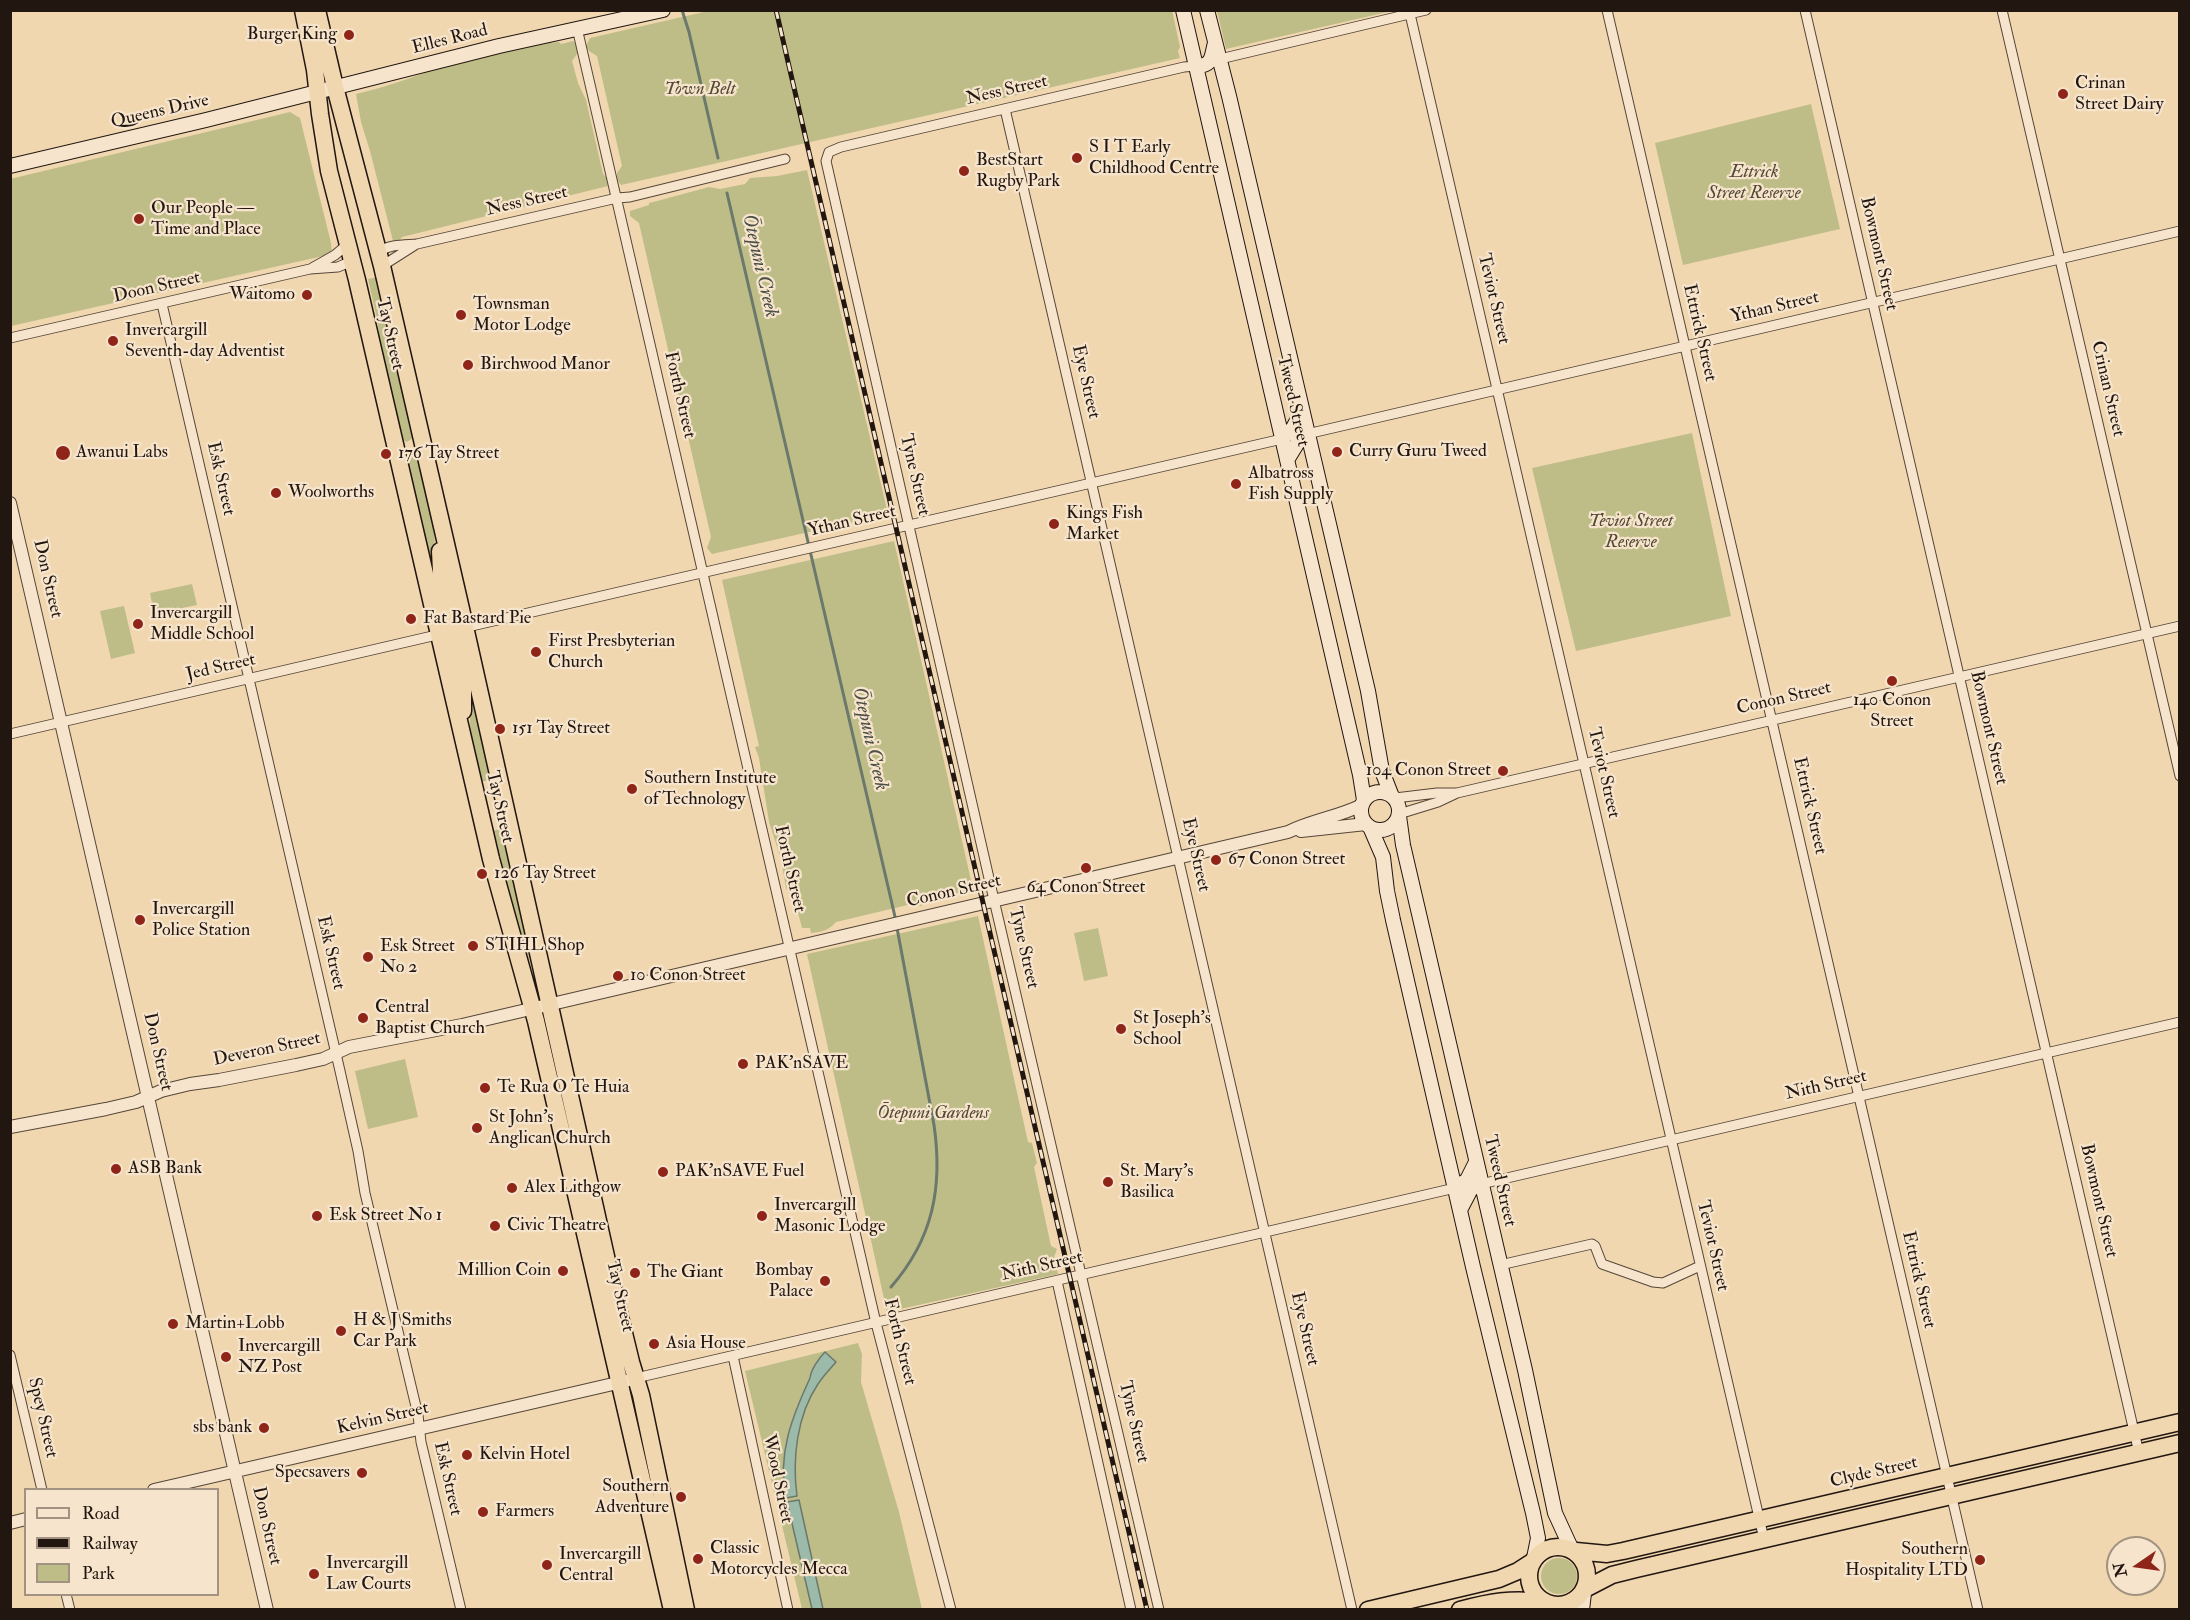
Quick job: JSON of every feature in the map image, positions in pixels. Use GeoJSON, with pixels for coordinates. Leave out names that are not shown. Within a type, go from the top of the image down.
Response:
{"type":"FeatureCollection","features":[{"type":"Feature","properties":{"kind":"highway","name":"Tay Street"},"geometry":{"type":"LineString","coordinates":[[303,10],[315,70],[329,171],[359,288],[396,452],[498,771],[614,1292],[628,1380],[672,1610]]}},
{"type":"Feature","properties":{"kind":"highway","name":"Tay Street"},"geometry":{"type":"LineString","coordinates":[[318,10],[335,87],[380,259],[437,508],[452,631],[463,671],[465,745],[473,781],[491,859],[628,1380],[648,1425],[686,1610]]}},
{"type":"Feature","properties":{"kind":"highway"},"geometry":{"type":"LineString","coordinates":[[352,261],[364,246],[372,227]]}},
{"type":"Feature","properties":{"kind":"highway"},"geometry":{"type":"LineString","coordinates":[[359,288],[367,264],[380,259]]}},
{"type":"Feature","properties":{"kind":"highway"},"geometry":{"type":"LineString","coordinates":[[396,452],[423,446]]}},
{"type":"Feature","properties":{"kind":"highway"},"geometry":{"type":"LineString","coordinates":[[473,781],[477,786],[486,786],[498,771]]}},
{"type":"Feature","properties":{"kind":"highway","name":"Clyde Street"},"geometry":{"type":"LineString","coordinates":[[1368,1610],[1499,1579],[1518,1571],[1551,1547],[1559,1546],[1607,1554],[2180,1422]]}},
{"type":"Feature","properties":{"kind":"highway"},"geometry":{"type":"LineString","coordinates":[[1460,1610],[1504,1600],[1520,1599],[1546,1605],[1560,1605],[1584,1597],[1612,1575],[1629,1570],[2180,1443]]}},
{"type":"Feature","properties":{"kind":"highway"},"geometry":{"type":"LineString","coordinates":[[1574,1550],[1588,1574],[1584,1597]]}},
{"type":"Feature","properties":{"kind":"highway"},"geometry":{"type":"LineString","coordinates":[[1533,1560],[1529,1577],[1531,1585],[1546,1605]]}},
{"type":"Feature","properties":{"kind":"main road","name":"Elles Road"},"geometry":{"type":"LineString","coordinates":[[317,92],[577,28],[663,10]]}},
{"type":"Feature","properties":{"kind":"main road","name":"Tweed Street"},"geometry":{"type":"LineString","coordinates":[[1182,10],[1357,762],[1363,803]]}},
{"type":"Feature","properties":{"kind":"main road","name":"Tweed Street"},"geometry":{"type":"LineString","coordinates":[[1208,10],[1368,691],[1382,771],[1393,796]]}},
{"type":"Feature","properties":{"kind":"main road"},"geometry":{"type":"LineString","coordinates":[[1196,66],[1204,66],[1208,63],[1216,41]]}},
{"type":"Feature","properties":{"kind":"main road","name":"Queens Drive"},"geometry":{"type":"LineString","coordinates":[[10,166],[317,92]]}},
{"type":"Feature","properties":{"kind":"main road"},"geometry":{"type":"LineString","coordinates":[[1282,439],[1293,428],[1302,411]]}},
{"type":"Feature","properties":{"kind":"main road"},"geometry":{"type":"LineString","coordinates":[[1287,460],[1298,441],[1307,434]]}},
{"type":"Feature","properties":{"kind":"main road","name":"Conon Street"},"geometry":{"type":"LineString","coordinates":[[1363,803],[1376,791],[1393,796]]}},
{"type":"Feature","properties":{"kind":"main road"},"geometry":{"type":"LineString","coordinates":[[1393,796],[1399,805],[1399,815]]}},
{"type":"Feature","properties":{"kind":"main road"},"geometry":{"type":"LineString","coordinates":[[1363,803],[1361,815],[1383,857],[1387,891],[1412,1002],[1536,1525],[1538,1538],[1533,1560]]}},
{"type":"Feature","properties":{"kind":"main road","name":"Tweed Street"},"geometry":{"type":"LineString","coordinates":[[1399,815],[1403,844],[1525,1370],[1555,1513],[1574,1550]]}},
{"type":"Feature","properties":{"kind":"main road","name":"Conon Street"},"geometry":{"type":"LineString","coordinates":[[1368,825],[1381,830],[1387,829],[1392,826],[1399,815]]}},
{"type":"Feature","properties":{"kind":"main road"},"geometry":{"type":"LineString","coordinates":[[1412,1002],[1437,996]]}},
{"type":"Feature","properties":{"kind":"main road"},"geometry":{"type":"LineString","coordinates":[[1455,1188],[1469,1176],[1476,1162]]}},
{"type":"Feature","properties":{"kind":"main road"},"geometry":{"type":"LineString","coordinates":[[1460,1210],[1472,1189],[1481,1184]]}},
{"type":"Feature","properties":{"kind":"main road"},"geometry":{"type":"LineString","coordinates":[[1499,1375],[1525,1370]]}},
{"type":"Feature","properties":{"kind":"street"},"geometry":{"type":"LineString","coordinates":[[1220,59],[1426,10]]}},
{"type":"Feature","properties":{"kind":"street","name":"Ettrick Street"},"geometry":{"type":"LineString","coordinates":[[1607,10],[1978,1610]]}},
{"type":"Feature","properties":{"kind":"street","name":"Bowmont Street"},"geometry":{"type":"LineString","coordinates":[[1805,10],[2139,1453]]}},
{"type":"Feature","properties":{"kind":"street","name":"Crinan Street"},"geometry":{"type":"LineString","coordinates":[[2002,10],[2180,776]]}},
{"type":"Feature","properties":{"kind":"street","name":"Teviot Street"},"geometry":{"type":"LineString","coordinates":[[1410,14],[1764,1539]]}},
{"type":"Feature","properties":{"kind":"street","name":"Forth Street"},"geometry":{"type":"LineString","coordinates":[[577,28],[876,1323],[951,1610]]}},
{"type":"Feature","properties":{"kind":"street","name":"Ness Street"},"geometry":{"type":"LineString","coordinates":[[828,154],[841,147],[1181,67],[1196,66]]}},
{"type":"Feature","properties":{"kind":"street","name":"Eye Street"},"geometry":{"type":"LineString","coordinates":[[1005,109],[1352,1610]]}},
{"type":"Feature","properties":{"kind":"street","name":"Tyne Street"},"geometry":{"type":"LineString","coordinates":[[828,154],[826,167],[1159,1610]]}},
{"type":"Feature","properties":{"kind":"street","name":"Ness Street"},"geometry":{"type":"LineString","coordinates":[[380,259],[417,244],[617,198],[630,197],[785,159]]}},
{"type":"Feature","properties":{"kind":"street","name":"Ythan Street"},"geometry":{"type":"LineString","coordinates":[[1307,434],[2180,231]]}},
{"type":"Feature","properties":{"kind":"street","name":"Doon Street"},"geometry":{"type":"LineString","coordinates":[[310,269],[335,255],[348,244]]}},
{"type":"Feature","properties":{"kind":"street","name":"Ness Street"},"geometry":{"type":"LineString","coordinates":[[380,259],[397,245],[417,244]]}},
{"type":"Feature","properties":{"kind":"street","name":"Doon Street"},"geometry":{"type":"LineString","coordinates":[[10,338],[310,269],[338,267],[352,261]]}},
{"type":"Feature","properties":{"kind":"street","name":"Esk Street"},"geometry":{"type":"LineString","coordinates":[[162,304],[336,1053],[358,1151],[364,1193],[390,1293],[420,1428],[421,1442],[461,1610]]}},
{"type":"Feature","properties":{"kind":"street","name":"Ythan Street"},"geometry":{"type":"LineString","coordinates":[[452,631],[1282,439]]}},
{"type":"Feature","properties":{"kind":"street","name":"Don Street"},"geometry":{"type":"LineString","coordinates":[[10,503],[267,1610]]}},
{"type":"Feature","properties":{"kind":"street","name":"Conon Street"},"geometry":{"type":"LineString","coordinates":[[1399,815],[1457,793],[2180,626]]}},
{"type":"Feature","properties":{"kind":"street","name":"Jed Street"},"geometry":{"type":"LineString","coordinates":[[10,734],[452,631]]}},
{"type":"Feature","properties":{"kind":"street"},"geometry":{"type":"LineString","coordinates":[[1393,796],[1457,793]]}},
{"type":"Feature","properties":{"kind":"street","name":"Conon Street"},"geometry":{"type":"LineString","coordinates":[[550,1004],[1288,832],[1307,823],[1338,816],[1363,803]]}},
{"type":"Feature","properties":{"kind":"street"},"geometry":{"type":"LineString","coordinates":[[1288,832],[1368,825]]}},
{"type":"Feature","properties":{"kind":"street","name":"Deveron Street"},"geometry":{"type":"LineString","coordinates":[[10,1127],[106,1109],[136,1102],[148,1096],[190,1084],[323,1059],[349,1047],[462,1025],[550,1004]]}},
{"type":"Feature","properties":{"kind":"street","name":"Nith Street"},"geometry":{"type":"LineString","coordinates":[[1481,1184],[2180,1022]]}},
{"type":"Feature","properties":{"kind":"street","name":"Nith Street"},"geometry":{"type":"LineString","coordinates":[[628,1380],[1455,1188]]}},
{"type":"Feature","properties":{"kind":"street"},"geometry":{"type":"LineString","coordinates":[[1500,1265],[1592,1244],[1602,1264],[1653,1282],[1668,1281],[1700,1266]]}},
{"type":"Feature","properties":{"kind":"street"},"geometry":{"type":"LineString","coordinates":[[1057,1281],[1131,1610]]}},
{"type":"Feature","properties":{"kind":"street","name":"Spey Street"},"geometry":{"type":"LineString","coordinates":[[10,1354],[42,1488]]}},
{"type":"Feature","properties":{"kind":"street","name":"Wood Street"},"geometry":{"type":"LineString","coordinates":[[733,1356],[788,1610]]}},
{"type":"Feature","properties":{"kind":"street","name":"Kelvin Street"},"geometry":{"type":"LineString","coordinates":[[163,1488],[628,1380]]}},
{"type":"Feature","properties":{"kind":"green space","name":"Town Belt"},"geometry":{"type":"Polygon","coordinates":[[[1172,10],[1180,47],[1178,51],[1180,58],[621,185],[617,180],[617,173],[622,166],[597,56],[586,46],[590,38],[708,11],[1172,10]]]}},
{"type":"Feature","properties":{"kind":"green space"},"geometry":{"type":"Polygon","coordinates":[[[1217,10],[1392,11],[1226,49],[1217,10]]]}},
{"type":"Feature","properties":{"kind":"green space"},"geometry":{"type":"Polygon","coordinates":[[[573,41],[578,46],[577,54],[572,61],[586,100],[603,174],[607,178],[608,186],[393,241],[361,122],[356,94],[481,55],[508,49],[573,41]]]}},
{"type":"Feature","properties":{"kind":"green space","name":"Ettrick Street Reserve"},"geometry":{"type":"Polygon","coordinates":[[[1811,104],[1840,229],[1683,265],[1655,143],[1811,104]]]}},
{"type":"Feature","properties":{"kind":"green space"},"geometry":{"type":"Polygon","coordinates":[[[290,112],[300,118],[332,254],[11,326],[10,179],[290,112]]]}},
{"type":"Feature","properties":{"kind":"green space"},"geometry":{"type":"Polygon","coordinates":[[[807,170],[888,514],[712,554],[707,548],[711,537],[639,223],[630,216],[630,211],[649,205],[649,203],[709,187],[720,189],[745,184],[750,178],[807,170]]]}},
{"type":"Feature","properties":{"kind":"green space"},"geometry":{"type":"Polygon","coordinates":[[[378,277],[414,433],[413,438],[407,442],[401,439],[379,342],[378,324],[368,279],[378,277]]]}},
{"type":"Feature","properties":{"kind":"green space","name":"Teviot Street Reserve"},"geometry":{"type":"Polygon","coordinates":[[[1692,433],[1731,616],[1576,651],[1532,468],[1692,433]]]}},
{"type":"Feature","properties":{"kind":"green space"},"geometry":{"type":"Polygon","coordinates":[[[411,456],[419,458],[433,515],[438,592],[406,461],[411,456]]]}},
{"type":"Feature","properties":{"kind":"green space"},"geometry":{"type":"Polygon","coordinates":[[[894,541],[973,889],[928,901],[921,906],[912,904],[836,922],[825,930],[811,933],[810,928],[802,928],[796,905],[786,888],[781,859],[769,822],[759,758],[755,747],[759,746],[722,580],[894,541]]]}},
{"type":"Feature","properties":{"kind":"green space"},"geometry":{"type":"Polygon","coordinates":[[[192,584],[197,605],[154,614],[150,593],[192,584]]]}},
{"type":"Feature","properties":{"kind":"green space"},"geometry":{"type":"Polygon","coordinates":[[[124,606],[135,653],[111,659],[100,611],[124,606]]]}},
{"type":"Feature","properties":{"kind":"green space"},"geometry":{"type":"Polygon","coordinates":[[[468,671],[489,776],[487,781],[480,781],[471,745],[468,671]]]}},
{"type":"Feature","properties":{"kind":"green space"},"geometry":{"type":"Polygon","coordinates":[[[505,828],[522,908],[525,938],[535,986],[491,831],[505,828]]]}},
{"type":"Feature","properties":{"kind":"green space","name":"Ōtepuni Gardens"},"geometry":{"type":"Polygon","coordinates":[[[978,916],[1028,1142],[1032,1143],[1037,1163],[1034,1167],[1051,1246],[1057,1249],[1054,1257],[1058,1274],[887,1312],[807,954],[978,916]]]}},
{"type":"Feature","properties":{"kind":"green space"},"geometry":{"type":"Polygon","coordinates":[[[1098,928],[1108,976],[1084,981],[1074,933],[1098,928]]]}},
{"type":"Feature","properties":{"kind":"green space"},"geometry":{"type":"Polygon","coordinates":[[[405,1059],[418,1117],[368,1129],[355,1071],[405,1059]]]}},
{"type":"Feature","properties":{"kind":"green space"},"geometry":{"type":"Polygon","coordinates":[[[858,1343],[862,1354],[861,1382],[899,1512],[922,1609],[802,1609],[745,1371],[858,1343]]]}},
{"type":"Feature","properties":{"kind":"green space"},"geometry":{"type":"Polygon","coordinates":[[[1559,1558],[1572,1563],[1577,1576],[1572,1589],[1559,1594],[1546,1589],[1541,1576],[1546,1563],[1559,1558]]]}},
{"type":"Feature","properties":{"kind":"shaded area"},"geometry":{"type":"Polygon","coordinates":[[[825,1352],[836,1362],[818,1384],[805,1409],[796,1452],[797,1496],[786,1498],[783,1466],[788,1436],[812,1372],[817,1361],[825,1352]]]}},
{"type":"Feature","properties":{"kind":"shaded area"},"geometry":{"type":"Polygon","coordinates":[[[799,1500],[823,1609],[812,1609],[787,1502],[799,1500]]]}},
{"type":"Feature","properties":{"kind":"waterway","name":"Ōtepuni Creek"},"geometry":{"type":"LineString","coordinates":[[682,10],[718,158]]}},
{"type":"Feature","properties":{"kind":"waterway","name":"Ōtepuni Creek"},"geometry":{"type":"LineString","coordinates":[[727,193],[896,921]]}},
{"type":"Feature","properties":{"kind":"waterway","name":"Ōtepuni Creek"},"geometry":{"type":"LineString","coordinates":[[891,1287],[917,1250],[925,1231],[932,1211],[937,1170],[934,1125],[897,928]]}},
{"type":"Feature","properties":{"kind":"railway"},"geometry":{"type":"LineString","coordinates":[[776,10],[1147,1610]]}},
{"type":"Feature","properties":{"kind":"place","name":"Burger King"},"geometry":{"type":"Point","coordinates":[349,35]}},
{"type":"Feature","properties":{"kind":"place","name":"Crinan Street Dairy"},"geometry":{"type":"Point","coordinates":[2063,94]}},
{"type":"Feature","properties":{"kind":"place","name":"S I T Early Childhood Centre"},"geometry":{"type":"Point","coordinates":[1077,158]}},
{"type":"Feature","properties":{"kind":"place","name":"BestStart Rugby Park"},"geometry":{"type":"Point","coordinates":[964,171]}},
{"type":"Feature","properties":{"kind":"place","name":"Our People — Time and Place"},"geometry":{"type":"Point","coordinates":[139,219]}},
{"type":"Feature","properties":{"kind":"place","name":"Waitomo"},"geometry":{"type":"Point","coordinates":[307,295]}},
{"type":"Feature","properties":{"kind":"place","name":"Townsman Motor Lodge"},"geometry":{"type":"Point","coordinates":[461,315]}},
{"type":"Feature","properties":{"kind":"place","name":"Invercargill Seventh-day Adventist"},"geometry":{"type":"Point","coordinates":[113,341]}},
{"type":"Feature","properties":{"kind":"place","name":"Birchwood Manor"},"geometry":{"type":"Point","coordinates":[468,365]}},
{"type":"Feature","properties":{"kind":"place","name":"Curry Guru Tweed"},"geometry":{"type":"Point","coordinates":[1337,452]}},
{"type":"Feature","properties":{"kind":"place","name":"Awanui Labs"},"geometry":{"type":"Point","coordinates":[63,453]}},
{"type":"Feature","properties":{"kind":"place","name":"176 Tay Street"},"geometry":{"type":"Point","coordinates":[386,454]}},
{"type":"Feature","properties":{"kind":"place","name":"Albatross Fish Supply"},"geometry":{"type":"Point","coordinates":[1236,484]}},
{"type":"Feature","properties":{"kind":"place","name":"Woolworths"},"geometry":{"type":"Point","coordinates":[276,493]}},
{"type":"Feature","properties":{"kind":"place","name":"Kings Fish Market"},"geometry":{"type":"Point","coordinates":[1054,524]}},
{"type":"Feature","properties":{"kind":"place","name":"Fat Bastard Pie"},"geometry":{"type":"Point","coordinates":[411,619]}},
{"type":"Feature","properties":{"kind":"place","name":"Invercargill Middle School"},"geometry":{"type":"Point","coordinates":[138,624]}},
{"type":"Feature","properties":{"kind":"place","name":"First Presbyterian Church"},"geometry":{"type":"Point","coordinates":[536,652]}},
{"type":"Feature","properties":{"kind":"place","name":"140 Conon Street"},"geometry":{"type":"Point","coordinates":[1892,681]}},
{"type":"Feature","properties":{"kind":"place","name":"151 Tay Street"},"geometry":{"type":"Point","coordinates":[500,729]}},
{"type":"Feature","properties":{"kind":"place","name":"104 Conon Street"},"geometry":{"type":"Point","coordinates":[1503,771]}},
{"type":"Feature","properties":{"kind":"place","name":"Southern Institute of Technology"},"geometry":{"type":"Point","coordinates":[632,789]}},
{"type":"Feature","properties":{"kind":"place","name":"67 Conon Street"},"geometry":{"type":"Point","coordinates":[1216,860]}},
{"type":"Feature","properties":{"kind":"place","name":"64 Conon Street"},"geometry":{"type":"Point","coordinates":[1086,868]}},
{"type":"Feature","properties":{"kind":"place","name":"126 Tay Street"},"geometry":{"type":"Point","coordinates":[482,874]}},
{"type":"Feature","properties":{"kind":"place","name":"Invercargill Police Station"},"geometry":{"type":"Point","coordinates":[140,920]}},
{"type":"Feature","properties":{"kind":"place","name":"STIHL Shop"},"geometry":{"type":"Point","coordinates":[473,946]}},
{"type":"Feature","properties":{"kind":"place","name":"Esk Street No 2"},"geometry":{"type":"Point","coordinates":[368,957]}},
{"type":"Feature","properties":{"kind":"place","name":"10 Conon Street"},"geometry":{"type":"Point","coordinates":[618,976]}},
{"type":"Feature","properties":{"kind":"place","name":"Central Baptist Church"},"geometry":{"type":"Point","coordinates":[363,1018]}},
{"type":"Feature","properties":{"kind":"place","name":"St Joseph's School"},"geometry":{"type":"Point","coordinates":[1121,1029]}},
{"type":"Feature","properties":{"kind":"place","name":"PAK'nSAVE"},"geometry":{"type":"Point","coordinates":[743,1064]}},
{"type":"Feature","properties":{"kind":"place","name":"Te Rua O Te Huia"},"geometry":{"type":"Point","coordinates":[485,1088]}},
{"type":"Feature","properties":{"kind":"place","name":"St John's Anglican Church"},"geometry":{"type":"Point","coordinates":[477,1128]}},
{"type":"Feature","properties":{"kind":"place","name":"ASB Bank"},"geometry":{"type":"Point","coordinates":[116,1169]}},
{"type":"Feature","properties":{"kind":"place","name":"PAK'nSAVE Fuel"},"geometry":{"type":"Point","coordinates":[663,1172]}},
{"type":"Feature","properties":{"kind":"place","name":"St. Mary's Basilica"},"geometry":{"type":"Point","coordinates":[1108,1182]}},
{"type":"Feature","properties":{"kind":"place","name":"Alex Lithgow"},"geometry":{"type":"Point","coordinates":[512,1188]}},
{"type":"Feature","properties":{"kind":"place","name":"Esk Street No 1"},"geometry":{"type":"Point","coordinates":[317,1216]}},
{"type":"Feature","properties":{"kind":"place","name":"Invercargill Masonic Lodge"},"geometry":{"type":"Point","coordinates":[762,1216]}},
{"type":"Feature","properties":{"kind":"place","name":"Civic Theatre"},"geometry":{"type":"Point","coordinates":[495,1226]}},
{"type":"Feature","properties":{"kind":"place","name":"Million Coin"},"geometry":{"type":"Point","coordinates":[563,1271]}},
{"type":"Feature","properties":{"kind":"place","name":"The Giant"},"geometry":{"type":"Point","coordinates":[635,1273]}},
{"type":"Feature","properties":{"kind":"place","name":"Bombay Palace"},"geometry":{"type":"Point","coordinates":[825,1281]}},
{"type":"Feature","properties":{"kind":"place","name":"Martin+Lobb"},"geometry":{"type":"Point","coordinates":[173,1324]}},
{"type":"Feature","properties":{"kind":"place","name":"H & J Smiths Car Park"},"geometry":{"type":"Point","coordinates":[341,1331]}},
{"type":"Feature","properties":{"kind":"place","name":"Asia House"},"geometry":{"type":"Point","coordinates":[654,1344]}},
{"type":"Feature","properties":{"kind":"place","name":"Invercargill NZ Post"},"geometry":{"type":"Point","coordinates":[226,1357]}},
{"type":"Feature","properties":{"kind":"place","name":"sbs bank"},"geometry":{"type":"Point","coordinates":[264,1428]}},
{"type":"Feature","properties":{"kind":"place","name":"Kelvin Hotel"},"geometry":{"type":"Point","coordinates":[467,1455]}},
{"type":"Feature","properties":{"kind":"place","name":"Specsavers"},"geometry":{"type":"Point","coordinates":[362,1473]}},
{"type":"Feature","properties":{"kind":"place","name":"Southern Adventure"},"geometry":{"type":"Point","coordinates":[681,1497]}},
{"type":"Feature","properties":{"kind":"place","name":"Farmers"},"geometry":{"type":"Point","coordinates":[483,1512]}},
{"type":"Feature","properties":{"kind":"place","name":"Classic Motorcycles Mecca"},"geometry":{"type":"Point","coordinates":[698,1559]}},
{"type":"Feature","properties":{"kind":"place","name":"Southern Hospitality LTD"},"geometry":{"type":"Point","coordinates":[1980,1560]}},
{"type":"Feature","properties":{"kind":"place","name":"Invercargill Central"},"geometry":{"type":"Point","coordinates":[547,1565]}},
{"type":"Feature","properties":{"kind":"place","name":"Invercargill Law Courts"},"geometry":{"type":"Point","coordinates":[314,1574]}}]}
